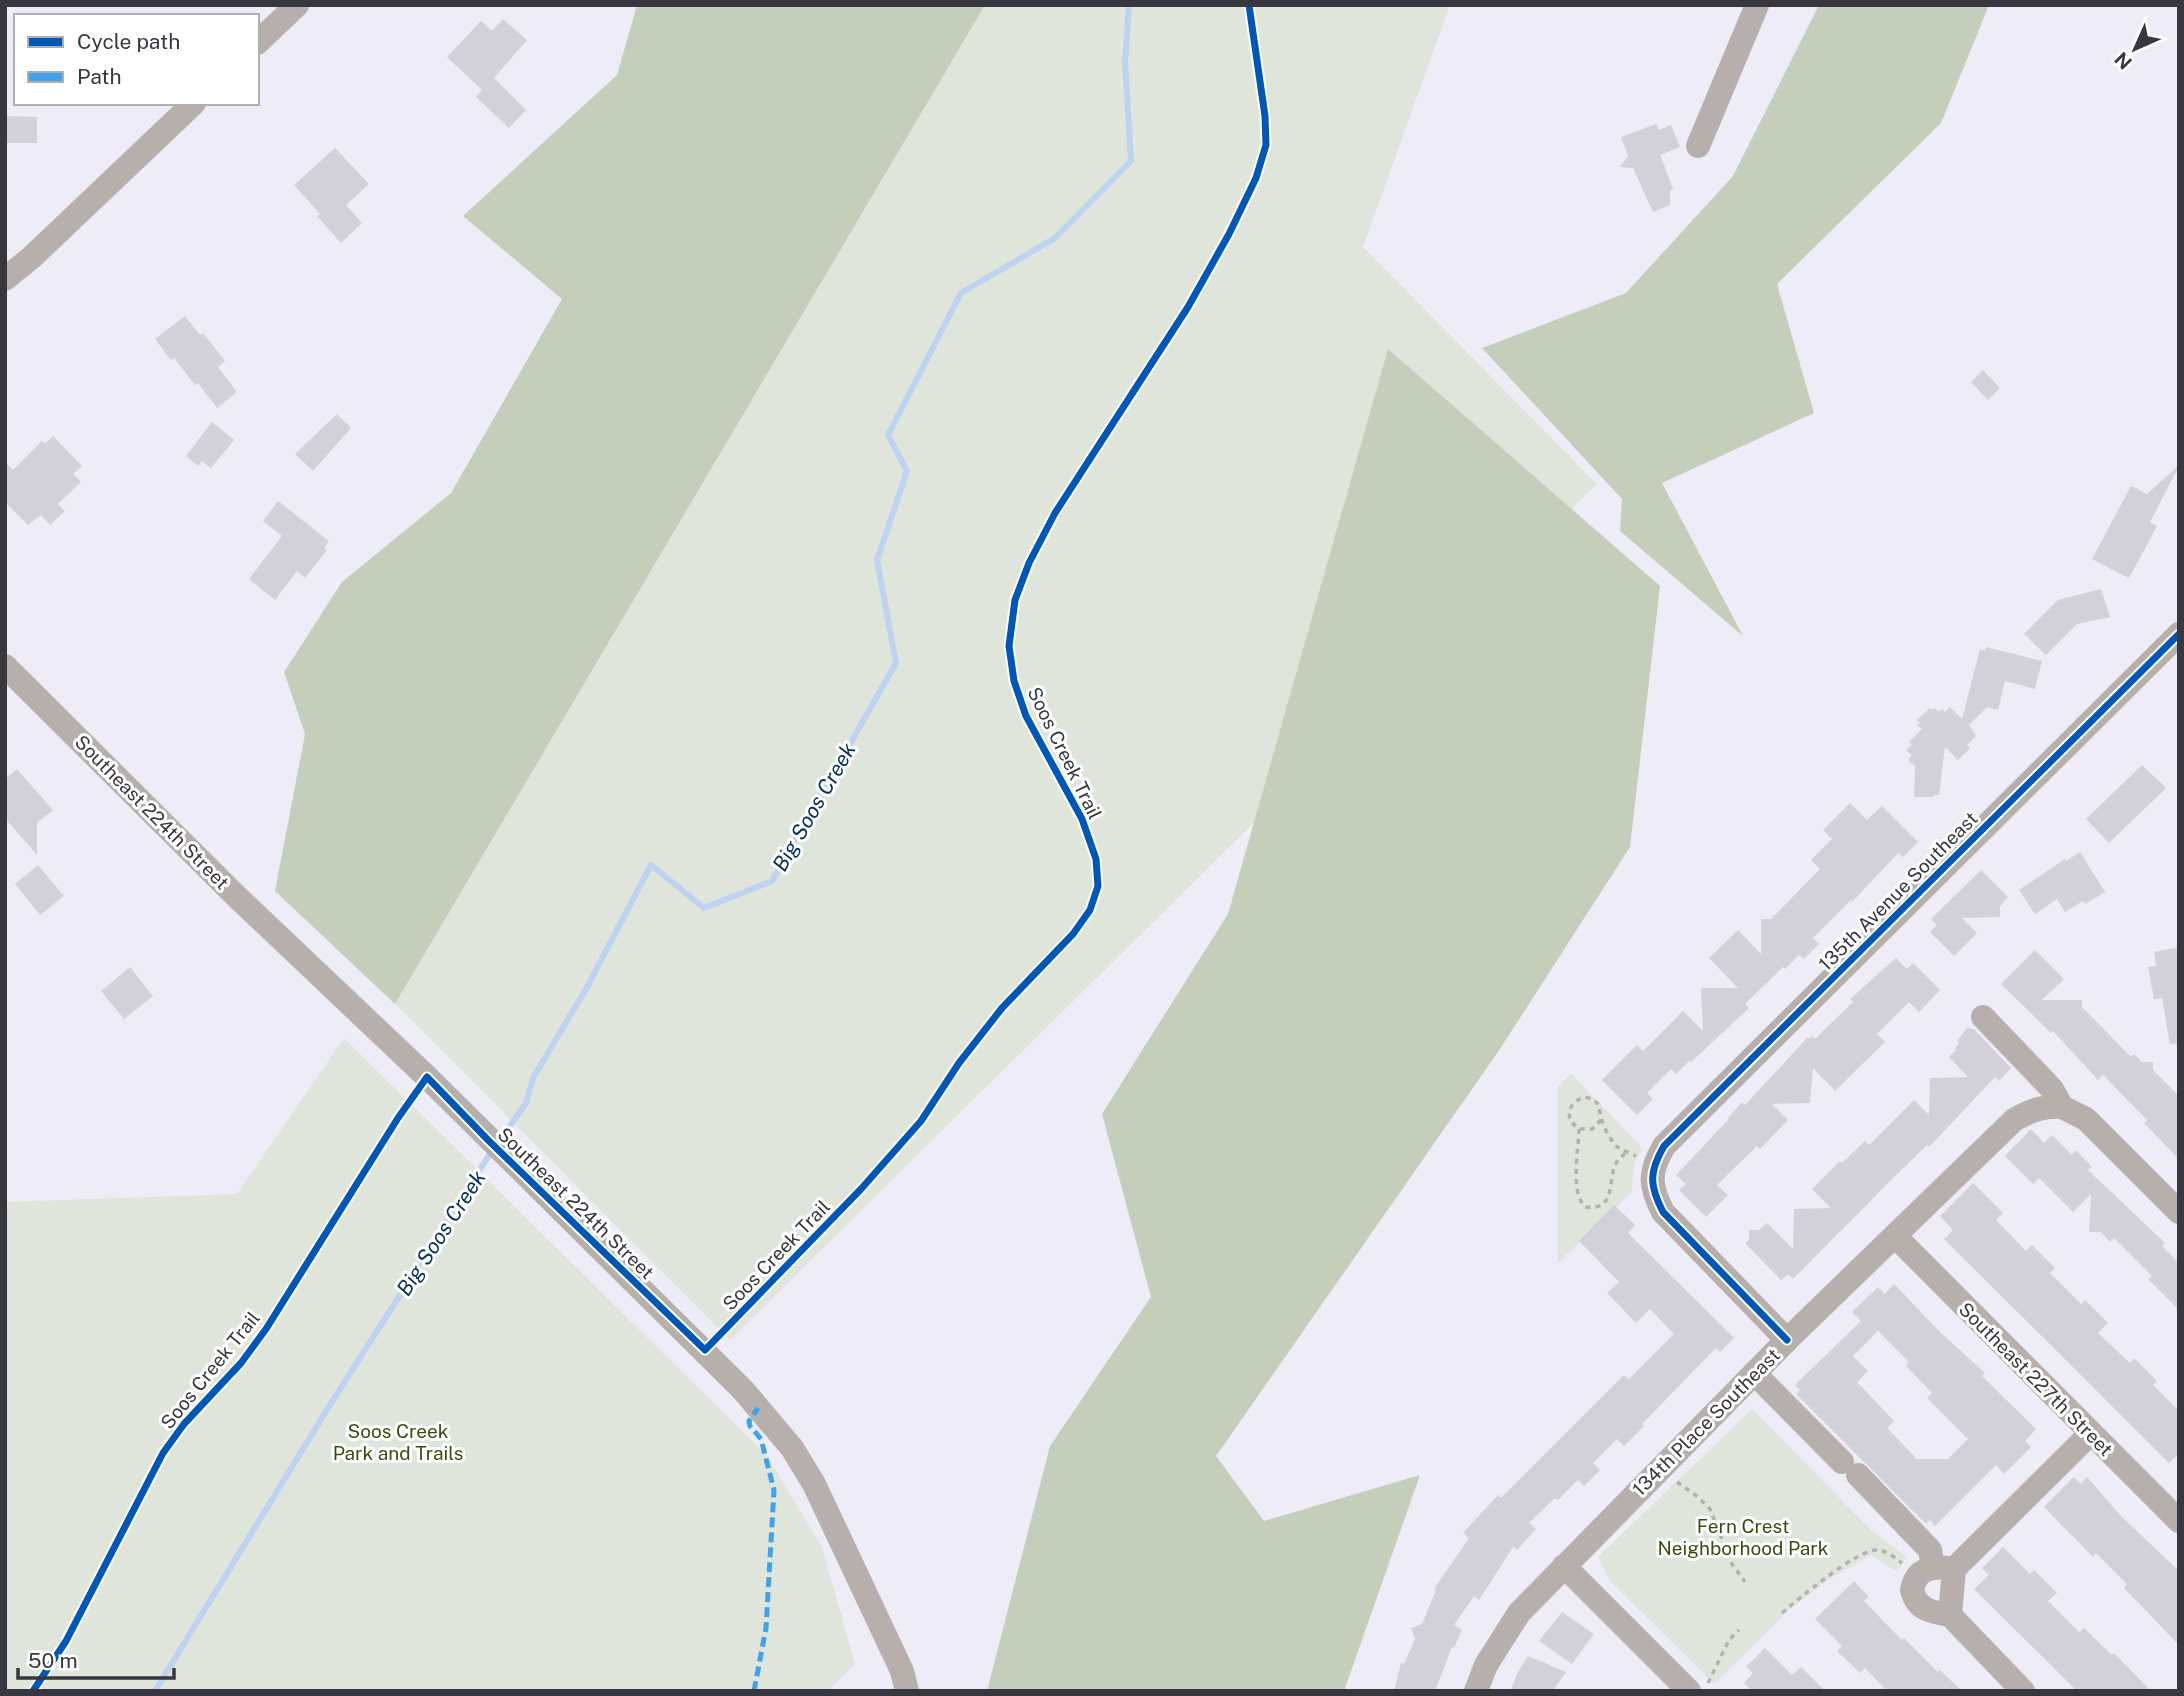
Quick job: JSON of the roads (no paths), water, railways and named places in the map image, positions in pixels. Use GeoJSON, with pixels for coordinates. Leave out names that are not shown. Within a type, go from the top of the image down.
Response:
{"type":"FeatureCollection","features":[{"type":"Feature","properties":{"kind":"street"},"geometry":{"type":"LineString","coordinates":[[259,41],[296,5]]}},
{"type":"Feature","properties":{"kind":"street"},"geometry":{"type":"LineString","coordinates":[[1698,146],[1757,5]]}},
{"type":"Feature","properties":{"kind":"street"},"geometry":{"type":"LineString","coordinates":[[5,279],[32,257],[192,105]]}},
{"type":"Feature","properties":{"kind":"street","name":"135th Avenue Southeast"},"geometry":{"type":"LineString","coordinates":[[1787,1340],[1663,1212],[1656,1198],[1653,1170],[1664,1146],[2179,634]]}},
{"type":"Feature","properties":{"kind":"street","name":"Southeast 224th Street"},"geometry":{"type":"LineString","coordinates":[[5,666],[236,896],[427,1077],[743,1390],[792,1448],[826,1509],[902,1671],[906,1691]]}},
{"type":"Feature","properties":{"kind":"street"},"geometry":{"type":"LineString","coordinates":[[1983,1017],[2052,1089],[2062,1107],[2086,1119],[2179,1212]]}},
{"type":"Feature","properties":{"kind":"street","name":"134th Place Southeast"},"geometry":{"type":"LineString","coordinates":[[1476,1691],[1486,1665],[1513,1621],[1787,1340],[2014,1120],[2031,1110],[2045,1106],[2062,1107]]}},
{"type":"Feature","properties":{"kind":"street","name":"Southeast 227th Street"},"geometry":{"type":"LineString","coordinates":[[1895,1236],[2179,1521]]}},
{"type":"Feature","properties":{"kind":"street"},"geometry":{"type":"LineString","coordinates":[[1754,1373],[1930,1550],[1950,1615],[2023,1691]]}},
{"type":"Feature","properties":{"kind":"street"},"geometry":{"type":"LineString","coordinates":[[1950,1615],[1931,1612],[1918,1605],[1912,1590],[2090,1434]]}},
{"type":"Feature","properties":{"kind":"street"},"geometry":{"type":"LineString","coordinates":[[1564,1566],[1689,1691]]}},
{"type":"Feature","properties":{"kind":"waterway","name":"Big Soos Creek"},"geometry":{"type":"LineString","coordinates":[[500,1140],[526,1103],[533,1078],[586,989],[651,865],[704,908],[772,881],[896,663],[877,560],[907,471],[888,435],[961,293],[1055,238],[1131,161],[1125,62],[1129,5]]}},
{"type":"Feature","properties":{"kind":"waterway","name":"Big Soos Creek"},"geometry":{"type":"LineString","coordinates":[[155,1691],[328,1408],[493,1149]]}},
{"type":"Feature","properties":{"kind":"park label","name":"Soos Creek Park and Trails"},"geometry":{"type":"Point","coordinates":[398,1442]}},
{"type":"Feature","properties":{"kind":"park label","name":"Fern Crest Neighborhood Park"},"geometry":{"type":"Point","coordinates":[1743,1537]}}]}
